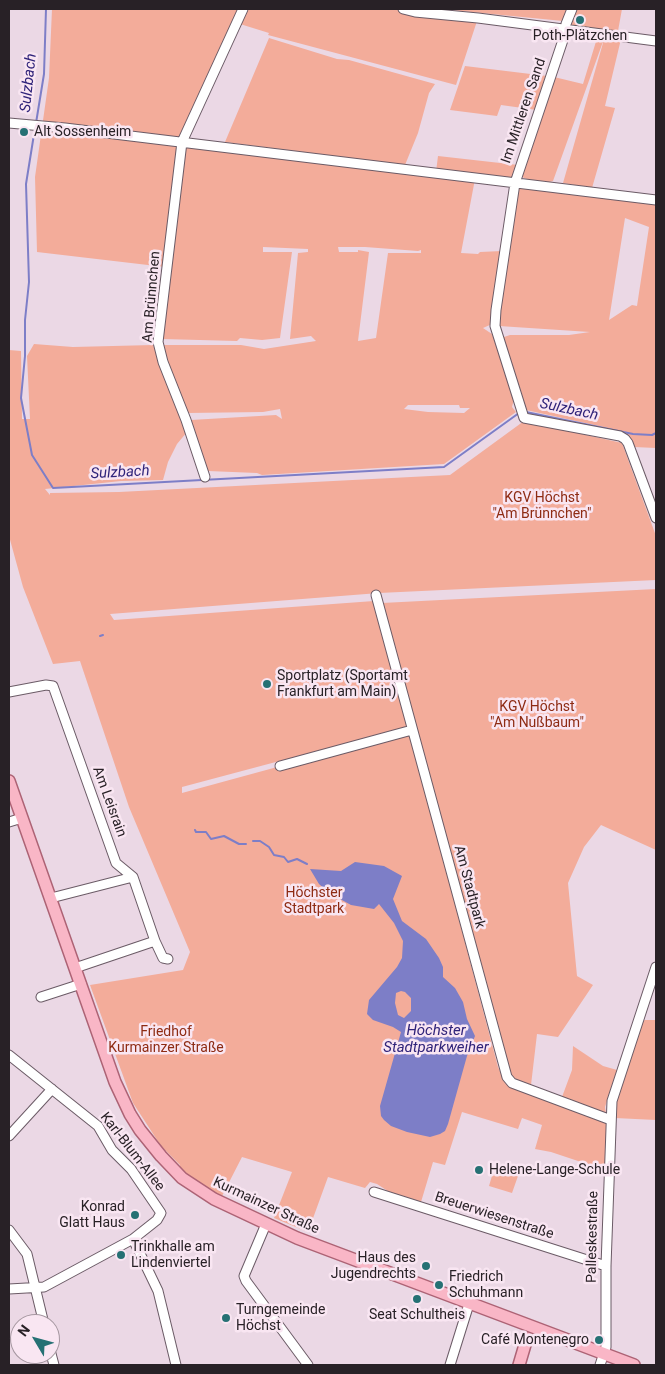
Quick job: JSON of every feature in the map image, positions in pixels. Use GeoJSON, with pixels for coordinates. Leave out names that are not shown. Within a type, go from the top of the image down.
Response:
{"type":"FeatureCollection","features":[{"type":"Feature","properties":{"kind":"main road","name":"Kurmainzer Straße"},"geometry":{"type":"LineString","coordinates":[[9,781],[116,1082],[130,1114],[149,1142],[182,1178],[202,1192],[266,1224],[370,1267],[545,1332],[602,1360],[634,1365]]}},
{"type":"Feature","properties":{"kind":"main road"},"geometry":{"type":"LineString","coordinates":[[517,1321],[524,1329],[527,1338]]}},
{"type":"Feature","properties":{"kind":"main road"},"geometry":{"type":"LineString","coordinates":[[519,1365],[527,1338],[532,1334],[545,1332]]}},
{"type":"Feature","properties":{"kind":"street","name":"Am Brünnchen"},"geometry":{"type":"LineString","coordinates":[[205,477],[163,362],[158,342],[182,142],[243,9]]}},
{"type":"Feature","properties":{"kind":"street"},"geometry":{"type":"LineString","coordinates":[[403,9],[415,12],[566,28],[656,41]]}},
{"type":"Feature","properties":{"kind":"street","name":"Im Mittleren Sand"},"geometry":{"type":"LineString","coordinates":[[572,9],[515,182],[656,200]]}},
{"type":"Feature","properties":{"kind":"street"},"geometry":{"type":"LineString","coordinates":[[9,123],[65,128],[515,182],[495,326],[522,413],[525,419],[625,439],[656,518]]}},
{"type":"Feature","properties":{"kind":"street","name":"Am Stadtpark"},"geometry":{"type":"LineString","coordinates":[[376,595],[507,1077],[512,1083],[611,1120]]}},
{"type":"Feature","properties":{"kind":"street","name":"Am Leisrain"},"geometry":{"type":"LineString","coordinates":[[9,692],[46,685],[53,686],[116,863],[133,877],[162,958],[168,959]]}},
{"type":"Feature","properties":{"kind":"street"},"geometry":{"type":"LineString","coordinates":[[280,766],[412,730]]}},
{"type":"Feature","properties":{"kind":"street"},"geometry":{"type":"LineString","coordinates":[[9,822],[22,818]]}},
{"type":"Feature","properties":{"kind":"street"},"geometry":{"type":"LineString","coordinates":[[50,898],[133,877]]}},
{"type":"Feature","properties":{"kind":"street"},"geometry":{"type":"LineString","coordinates":[[75,968],[155,941]]}},
{"type":"Feature","properties":{"kind":"street","name":"Palleskestraße"},"geometry":{"type":"LineString","coordinates":[[602,1360],[606,1346],[606,1266],[612,1101],[656,967]]}},
{"type":"Feature","properties":{"kind":"street"},"geometry":{"type":"LineString","coordinates":[[41,997],[81,984]]}},
{"type":"Feature","properties":{"kind":"street","name":"Karl-Blum-Allee"},"geometry":{"type":"LineString","coordinates":[[9,1055],[98,1126],[112,1150],[131,1169],[160,1213],[157,1220],[133,1240]]}},
{"type":"Feature","properties":{"kind":"street"},"geometry":{"type":"LineString","coordinates":[[9,1136],[52,1090]]}},
{"type":"Feature","properties":{"kind":"street","name":"Breuerwiesenstraße"},"geometry":{"type":"LineString","coordinates":[[374,1192],[606,1266]]}},
{"type":"Feature","properties":{"kind":"street"},"geometry":{"type":"LineString","coordinates":[[266,1224],[244,1276],[308,1365]]}},
{"type":"Feature","properties":{"kind":"street"},"geometry":{"type":"LineString","coordinates":[[9,1230],[27,1254],[42,1314]]}},
{"type":"Feature","properties":{"kind":"street"},"geometry":{"type":"LineString","coordinates":[[9,1289],[44,1287],[133,1240],[158,1291],[176,1365]]}},
{"type":"Feature","properties":{"kind":"street"},"geometry":{"type":"LineString","coordinates":[[450,1365],[470,1304]]}},
{"type":"Feature","properties":{"kind":"green space"},"geometry":{"type":"Polygon","coordinates":[[[52,9],[240,9],[180,138],[165,267],[37,252],[35,177],[49,78],[52,9]]]}},
{"type":"Feature","properties":{"kind":"green space"},"geometry":{"type":"Polygon","coordinates":[[[244,9],[403,9],[478,18],[456,85],[268,35],[269,33],[240,24],[244,9]]]}},
{"type":"Feature","properties":{"kind":"green space"},"geometry":{"type":"Polygon","coordinates":[[[441,9],[567,9],[563,21],[441,9]]]}},
{"type":"Feature","properties":{"kind":"green space"},"geometry":{"type":"Polygon","coordinates":[[[574,9],[622,9],[618,31],[595,31],[569,27],[574,9]]]}},
{"type":"Feature","properties":{"kind":"green space"},"geometry":{"type":"Polygon","coordinates":[[[598,35],[605,36],[553,181],[541,184],[524,178],[521,175],[538,118],[554,77],[583,84],[598,35]]]}},
{"type":"Feature","properties":{"kind":"green space"},"geometry":{"type":"Polygon","coordinates":[[[605,36],[621,39],[605,106],[615,108],[592,188],[563,183],[605,36]]]}},
{"type":"Feature","properties":{"kind":"green space"},"geometry":{"type":"Polygon","coordinates":[[[269,38],[337,59],[349,60],[435,84],[429,93],[418,133],[405,165],[225,142],[269,38]]]}},
{"type":"Feature","properties":{"kind":"green space"},"geometry":{"type":"Polygon","coordinates":[[[465,66],[547,76],[537,110],[501,105],[497,116],[450,110],[465,66]]]}},
{"type":"Feature","properties":{"kind":"green space"},"geometry":{"type":"Polygon","coordinates":[[[190,145],[475,179],[461,253],[478,254],[480,252],[502,251],[492,324],[483,328],[492,334],[514,399],[512,407],[516,412],[444,464],[262,475],[257,473],[208,471],[191,420],[276,415],[282,419],[280,409],[263,412],[187,413],[162,345],[241,345],[264,349],[316,341],[311,336],[290,339],[298,253],[308,252],[308,249],[263,247],[263,252],[292,252],[280,338],[262,340],[240,338],[237,341],[162,339],[184,151],[190,145]],[[338,247],[339,252],[358,252],[358,250],[369,252],[358,341],[376,338],[388,253],[421,253],[421,250],[338,247]],[[408,405],[404,409],[428,412],[464,413],[470,408],[460,408],[459,405],[408,405]]]}},
{"type":"Feature","properties":{"kind":"green space"},"geometry":{"type":"Polygon","coordinates":[[[438,156],[518,165],[514,180],[436,172],[438,156]]]}},
{"type":"Feature","properties":{"kind":"green space"},"geometry":{"type":"Polygon","coordinates":[[[518,186],[556,189],[574,195],[656,202],[656,448],[634,447],[626,432],[526,410],[520,388],[501,338],[510,335],[569,335],[590,332],[499,326],[504,271],[518,186]],[[625,218],[609,320],[632,305],[637,306],[649,227],[625,218]]]}},
{"type":"Feature","properties":{"kind":"green space"},"geometry":{"type":"Polygon","coordinates":[[[34,344],[73,347],[153,345],[187,432],[177,444],[168,462],[163,480],[121,481],[45,489],[50,495],[50,493],[119,492],[450,475],[524,421],[622,443],[656,536],[656,580],[379,593],[110,614],[114,620],[374,601],[407,727],[182,787],[182,793],[409,731],[498,1067],[506,1084],[608,1121],[605,1170],[551,1152],[535,1149],[542,1125],[522,1118],[518,1129],[462,1112],[445,1165],[433,1162],[421,1202],[397,1197],[377,1184],[370,1182],[365,1188],[328,1177],[308,1232],[274,1218],[292,1172],[242,1157],[222,1196],[200,1185],[180,1171],[180,1165],[161,1146],[133,1103],[90,985],[183,970],[190,952],[129,807],[80,661],[53,664],[23,587],[9,536],[9,350],[21,351],[22,419],[30,419],[27,356],[34,344]]]}},
{"type":"Feature","properties":{"kind":"green space","name":"KGV Höchst \"Am Nußbaum\""},"geometry":{"type":"Polygon","coordinates":[[[656,589],[656,850],[601,825],[584,847],[568,883],[577,976],[593,985],[558,1037],[537,1034],[531,1085],[515,1081],[509,1075],[382,603],[656,589]]]}},
{"type":"Feature","properties":{"kind":"green space"},"geometry":{"type":"Polygon","coordinates":[[[656,1020],[656,1120],[615,1118],[617,1092],[640,1022],[656,1020]]]}},
{"type":"Feature","properties":{"kind":"green space"},"geometry":{"type":"Polygon","coordinates":[[[573,1046],[603,1066],[617,1070],[605,1107],[606,1114],[562,1097],[572,1070],[573,1046]]]}},
{"type":"Feature","properties":{"kind":"green space"},"geometry":{"type":"Polygon","coordinates":[[[494,1169],[518,1176],[512,1193],[489,1186],[494,1169]]]}},
{"type":"Feature","properties":{"kind":"water","name":"Höchster Stadtparkweiher"},"geometry":{"type":"Polygon","coordinates":[[[355,862],[384,866],[402,876],[393,899],[402,921],[426,939],[439,958],[443,967],[443,977],[455,988],[463,1002],[467,1019],[475,1036],[467,1056],[448,1124],[445,1131],[440,1134],[430,1137],[407,1132],[391,1126],[381,1116],[380,1106],[401,1032],[373,1020],[367,1014],[369,1000],[397,967],[402,958],[403,941],[394,923],[379,904],[374,909],[351,905],[329,893],[319,884],[310,869],[341,871],[355,862]],[[405,992],[396,993],[395,1003],[398,1015],[404,1018],[411,1011],[411,998],[405,992]]]}},
{"type":"Feature","properties":{"kind":"waterway","name":"Sulzbach"},"geometry":{"type":"LineString","coordinates":[[36,123],[44,74],[46,9]]}},
{"type":"Feature","properties":{"kind":"waterway","name":"Sulzbach"},"geometry":{"type":"LineString","coordinates":[[35,128],[26,184],[29,282],[21,398],[32,455],[53,488],[444,467],[519,413]]}},
{"type":"Feature","properties":{"kind":"waterway","name":"Sulzbach"},"geometry":{"type":"LineString","coordinates":[[526,412],[633,434],[652,435],[656,433]]}},
{"type":"Feature","properties":{"kind":"waterway"},"geometry":{"type":"LineString","coordinates":[[195,830],[196,832],[206,832],[211,839],[224,836],[239,844],[246,844]]}},
{"type":"Feature","properties":{"kind":"waterway"},"geometry":{"type":"LineString","coordinates":[[253,841],[260,841],[269,847],[274,855],[284,857],[288,862],[297,859],[307,864]]}},
{"type":"Feature","properties":{"kind":"place","name":"Poth-Plätzchen"},"geometry":{"type":"Point","coordinates":[580,20]}},
{"type":"Feature","properties":{"kind":"place","name":"Alt Sossenheim"},"geometry":{"type":"Point","coordinates":[24,132]}},
{"type":"Feature","properties":{"kind":"place","name":"Sportplatz (Sportamt Frankfurt am Main)"},"geometry":{"type":"Point","coordinates":[267,684]}},
{"type":"Feature","properties":{"kind":"place","name":"Helene-Lange-Schule"},"geometry":{"type":"Point","coordinates":[479,1170]}},
{"type":"Feature","properties":{"kind":"place","name":"Konrad Glatt Haus"},"geometry":{"type":"Point","coordinates":[135,1215]}},
{"type":"Feature","properties":{"kind":"place","name":"Trinkhalle am Lindenviertel"},"geometry":{"type":"Point","coordinates":[121,1255]}},
{"type":"Feature","properties":{"kind":"place","name":"Haus des Jugendrechts"},"geometry":{"type":"Point","coordinates":[426,1266]}},
{"type":"Feature","properties":{"kind":"place","name":"Friedrich Schuhmann"},"geometry":{"type":"Point","coordinates":[439,1285]}},
{"type":"Feature","properties":{"kind":"place","name":"Seat Schultheis"},"geometry":{"type":"Point","coordinates":[417,1299]}},
{"type":"Feature","properties":{"kind":"place","name":"Turngemeinde Höchst"},"geometry":{"type":"Point","coordinates":[226,1318]}},
{"type":"Feature","properties":{"kind":"place","name":"Café Montenegro"},"geometry":{"type":"Point","coordinates":[599,1340]}},
{"type":"Feature","properties":{"kind":"park label","name":"KGV Höchst \"Am Brünnchen\""},"geometry":{"type":"Point","coordinates":[542,506]}},
{"type":"Feature","properties":{"kind":"park label","name":"Höchster Stadtpark"},"geometry":{"type":"Point","coordinates":[314,902]}},
{"type":"Feature","properties":{"kind":"park label","name":"Friedhof Kurmainzer Straße"},"geometry":{"type":"Point","coordinates":[166,1040]}}]}
